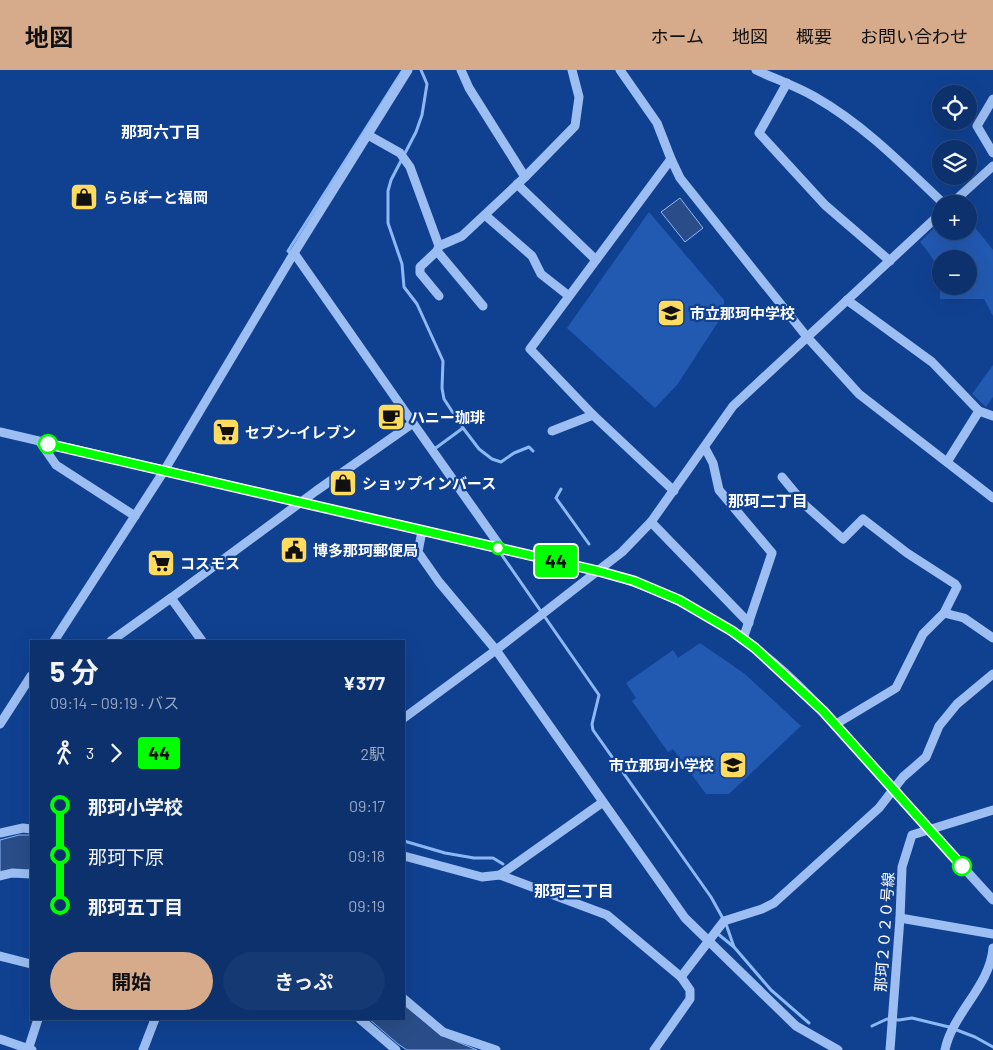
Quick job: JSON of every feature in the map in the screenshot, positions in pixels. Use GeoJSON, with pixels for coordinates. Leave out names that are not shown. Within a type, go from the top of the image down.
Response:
{"type":"FeatureCollection","features":[{"type":"Feature","properties":{"kind":"street"},"geometry":{"type":"LineString","coordinates":[[55,640],[164,470],[294,253],[408,70]]}},
{"type":"Feature","properties":{"kind":"street"},"geometry":{"type":"LineString","coordinates":[[461,70],[469,88],[525,177]]}},
{"type":"Feature","properties":{"kind":"street"},"geometry":{"type":"LineString","coordinates":[[439,296],[420,273],[420,267],[438,249],[462,236],[525,177],[575,126],[579,97],[572,70]]}},
{"type":"Feature","properties":{"kind":"street"},"geometry":{"type":"LineString","coordinates":[[620,70],[658,123],[670,159],[680,178],[807,337],[859,394],[993,498]]}},
{"type":"Feature","properties":{"kind":"street"},"geometry":{"type":"LineString","coordinates":[[756,70],[776,75],[816,98],[869,134],[934,195]]}},
{"type":"Feature","properties":{"kind":"street"},"geometry":{"type":"LineString","coordinates":[[787,83],[759,133],[825,205],[890,261]]}},
{"type":"Feature","properties":{"kind":"street"},"geometry":{"type":"LineString","coordinates":[[992,102],[977,126],[993,153]]}},
{"type":"Feature","properties":{"kind":"street"},"geometry":{"type":"LineString","coordinates":[[368,135],[400,153],[410,167],[438,249],[483,306]]}},
{"type":"Feature","properties":{"kind":"street"},"geometry":{"type":"LineString","coordinates":[[670,159],[530,349],[593,415],[674,491]]}},
{"type":"Feature","properties":{"kind":"street"},"geometry":{"type":"LineString","coordinates":[[962,195],[993,166]]}},
{"type":"Feature","properties":{"kind":"street"},"geometry":{"type":"LineString","coordinates":[[517,184],[596,260]]}},
{"type":"Feature","properties":{"kind":"street"},"geometry":{"type":"LineString","coordinates":[[485,215],[532,256],[541,274],[569,296]]}},
{"type":"Feature","properties":{"kind":"street"},"geometry":{"type":"LineString","coordinates":[[405,717],[496,650],[622,552],[651,522],[733,406],[932,221]]}},
{"type":"Feature","properties":{"kind":"street"},"geometry":{"type":"LineString","coordinates":[[294,253],[502,549]]}},
{"type":"Feature","properties":{"kind":"street"},"geometry":{"type":"LineString","coordinates":[[847,300],[932,362],[968,397],[979,411],[993,416]]}},
{"type":"Feature","properties":{"kind":"street"},"geometry":{"type":"LineString","coordinates":[[947,462],[979,411]]}},
{"type":"Feature","properties":{"kind":"street"},"geometry":{"type":"LineString","coordinates":[[552,431],[593,415]]}},
{"type":"Feature","properties":{"kind":"street"},"geometry":{"type":"LineString","coordinates":[[112,640],[301,502],[413,423]]}},
{"type":"Feature","properties":{"kind":"street"},"geometry":{"type":"LineString","coordinates":[[0,432],[598,571],[634,581],[679,600],[743,639],[784,673],[836,724],[993,900]]}},
{"type":"Feature","properties":{"kind":"street"},"geometry":{"type":"LineString","coordinates":[[40,442],[56,465],[135,516]]}},
{"type":"Feature","properties":{"kind":"street"},"geometry":{"type":"LineString","coordinates":[[705,448],[713,463],[719,490],[772,553],[743,639]]}},
{"type":"Feature","properties":{"kind":"street"},"geometry":{"type":"LineString","coordinates":[[782,477],[806,506],[843,539],[863,519],[907,553],[957,587],[944,612],[923,634],[896,688],[836,724]]}},
{"type":"Feature","properties":{"kind":"street"},"geometry":{"type":"LineString","coordinates":[[651,522],[749,623]]}},
{"type":"Feature","properties":{"kind":"street"},"geometry":{"type":"LineString","coordinates":[[422,530],[418,552],[439,582],[496,650],[686,918],[708,942],[796,1026],[838,1050]]}},
{"type":"Feature","properties":{"kind":"street"},"geometry":{"type":"LineString","coordinates":[[171,598],[201,640]]}},
{"type":"Feature","properties":{"kind":"street"},"geometry":{"type":"LineString","coordinates":[[944,612],[964,618],[993,638]]}},
{"type":"Feature","properties":{"kind":"street"},"geometry":{"type":"LineString","coordinates":[[681,977],[724,921],[774,903],[879,808],[903,777],[926,758],[939,726],[957,704],[993,674]]}},
{"type":"Feature","properties":{"kind":"street"},"geometry":{"type":"LineString","coordinates":[[0,724],[30,678]]}},
{"type":"Feature","properties":{"kind":"street"},"geometry":{"type":"LineString","coordinates":[[405,856],[482,878],[500,875],[602,802]]}},
{"type":"Feature","properties":{"kind":"street"},"geometry":{"type":"LineString","coordinates":[[930,830],[993,810]]}},
{"type":"Feature","properties":{"kind":"street"},"geometry":{"type":"LineString","coordinates":[[0,833],[23,828],[30,829]]}},
{"type":"Feature","properties":{"kind":"street","name":"那珂２０２０号線"},"geometry":{"type":"LineString","coordinates":[[890,1050],[902,867],[912,835],[930,830]]}},
{"type":"Feature","properties":{"kind":"street"},"geometry":{"type":"LineString","coordinates":[[0,876],[12,873],[30,874]]}},
{"type":"Feature","properties":{"kind":"street"},"geometry":{"type":"LineString","coordinates":[[500,875],[607,914],[681,977],[690,990],[690,999],[654,1050]]}},
{"type":"Feature","properties":{"kind":"street"},"geometry":{"type":"LineString","coordinates":[[900,918],[993,934]]}},
{"type":"Feature","properties":{"kind":"street"},"geometry":{"type":"LineString","coordinates":[[945,1050],[973,994],[987,974],[993,948]]}},
{"type":"Feature","properties":{"kind":"street"},"geometry":{"type":"LineString","coordinates":[[0,956],[30,964]]}},
{"type":"Feature","properties":{"kind":"street"},"geometry":{"type":"LineString","coordinates":[[405,1000],[443,1032],[496,1050]]}},
{"type":"Feature","properties":{"kind":"street"},"geometry":{"type":"LineString","coordinates":[[0,1039],[30,1050],[38,1020]]}},
{"type":"Feature","properties":{"kind":"street"},"geometry":{"type":"LineString","coordinates":[[143,1050],[155,1020]]}},
{"type":"Feature","properties":{"kind":"street"},"geometry":{"type":"LineString","coordinates":[[361,1020],[396,1050]]}},
{"type":"Feature","properties":{"kind":"shaded area"},"geometry":{"type":"Polygon","coordinates":[[[680,198],[703,228],[685,242],[661,212],[680,198]]]}},
{"type":"Feature","properties":{"kind":"shaded area"},"geometry":{"type":"Polygon","coordinates":[[[649,212],[724,300],[724,313],[677,385],[655,408],[567,328],[649,212]]]}},
{"type":"Feature","properties":{"kind":"shaded area"},"geometry":{"type":"Polygon","coordinates":[[[932,230],[932,240],[977,240],[977,230],[993,250],[993,316],[984,299],[940,299],[940,295],[977,295],[977,250],[932,250],[932,258],[920,242],[932,230]]]}},
{"type":"Feature","properties":{"kind":"shaded area"},"geometry":{"type":"Polygon","coordinates":[[[993,365],[993,397],[986,407],[972,394],[993,365]]]}},
{"type":"Feature","properties":{"kind":"shaded area"},"geometry":{"type":"Polygon","coordinates":[[[700,643],[745,674],[801,726],[729,794],[706,794],[673,749],[668,752],[632,701],[636,698],[626,683],[673,650],[678,658],[700,643]]]}},
{"type":"Feature","properties":{"kind":"shaded area"},"geometry":{"type":"Polygon","coordinates":[[[19,835],[30,835],[30,870],[0,873],[0,840],[19,835]]]}},
{"type":"Feature","properties":{"kind":"shaded area"},"geometry":{"type":"Polygon","coordinates":[[[405,1006],[441,1035],[477,1050],[407,1050],[370,1020],[405,1020],[405,1006]]]}},
{"type":"Feature","properties":{"kind":"waterway"},"geometry":{"type":"LineString","coordinates":[[292,255],[288,251],[403,70]]}},
{"type":"Feature","properties":{"kind":"waterway"},"geometry":{"type":"LineString","coordinates":[[421,70],[427,84],[422,115],[416,132],[391,180],[388,191],[388,223],[402,264],[404,287],[417,304],[443,361],[442,388],[444,399],[479,449],[492,459],[501,462],[514,453],[529,447],[533,451]]}},
{"type":"Feature","properties":{"kind":"waterway"},"geometry":{"type":"LineString","coordinates":[[433,450],[463,428]]}},
{"type":"Feature","properties":{"kind":"waterway"},"geometry":{"type":"LineString","coordinates":[[561,489],[556,498],[589,544]]}},
{"type":"Feature","properties":{"kind":"waterway"},"geometry":{"type":"LineString","coordinates":[[499,551],[599,695],[592,724],[593,730],[711,897],[726,924],[734,947]]}},
{"type":"Feature","properties":{"kind":"waterway"},"geometry":{"type":"LineString","coordinates":[[405,841],[445,853],[474,858],[493,858],[503,864]]}},
{"type":"Feature","properties":{"kind":"waterway"},"geometry":{"type":"LineString","coordinates":[[718,934],[734,947],[771,990],[809,1023]]}},
{"type":"Feature","properties":{"kind":"waterway"},"geometry":{"type":"LineString","coordinates":[[872,1026],[887,1019],[912,1018],[949,1027],[975,1037],[993,1047]]}},
{"type":"Feature","properties":{"kind":"bus line","name":"44"},"geometry":{"type":"LineString","coordinates":[[48,444],[598,571],[634,581],[679,600],[732,631],[777,666],[836,724],[962,866]]}},
{"type":"Feature","properties":{"kind":"place","name":"ららぽーと福岡"},"geometry":{"type":"Point","coordinates":[84,197]}},
{"type":"Feature","properties":{"kind":"place","name":"市立那珂中学校"},"geometry":{"type":"Point","coordinates":[671,313]}},
{"type":"Feature","properties":{"kind":"place","name":"ハニー珈琲"},"geometry":{"type":"Point","coordinates":[391,417]}},
{"type":"Feature","properties":{"kind":"place","name":"セブン-イレブン"},"geometry":{"type":"Point","coordinates":[226,432]}},
{"type":"Feature","properties":{"kind":"place","name":"ショップインバース"},"geometry":{"type":"Point","coordinates":[343,483]}},
{"type":"Feature","properties":{"kind":"place","name":"博多那珂郵便局"},"geometry":{"type":"Point","coordinates":[294,550]}},
{"type":"Feature","properties":{"kind":"place","name":"コスモス"},"geometry":{"type":"Point","coordinates":[161,563]}},
{"type":"Feature","properties":{"kind":"place","name":"市立那珂小学校"},"geometry":{"type":"Point","coordinates":[733,765]}},
{"type":"Feature","properties":{"kind":"district","name":"那珂六丁目"},"geometry":{"type":"Point","coordinates":[161,131]}},
{"type":"Feature","properties":{"kind":"district","name":"那珂二丁目"},"geometry":{"type":"Point","coordinates":[768,500]}},
{"type":"Feature","properties":{"kind":"district","name":"那珂三丁目"},"geometry":{"type":"Point","coordinates":[574,890]}}]}
